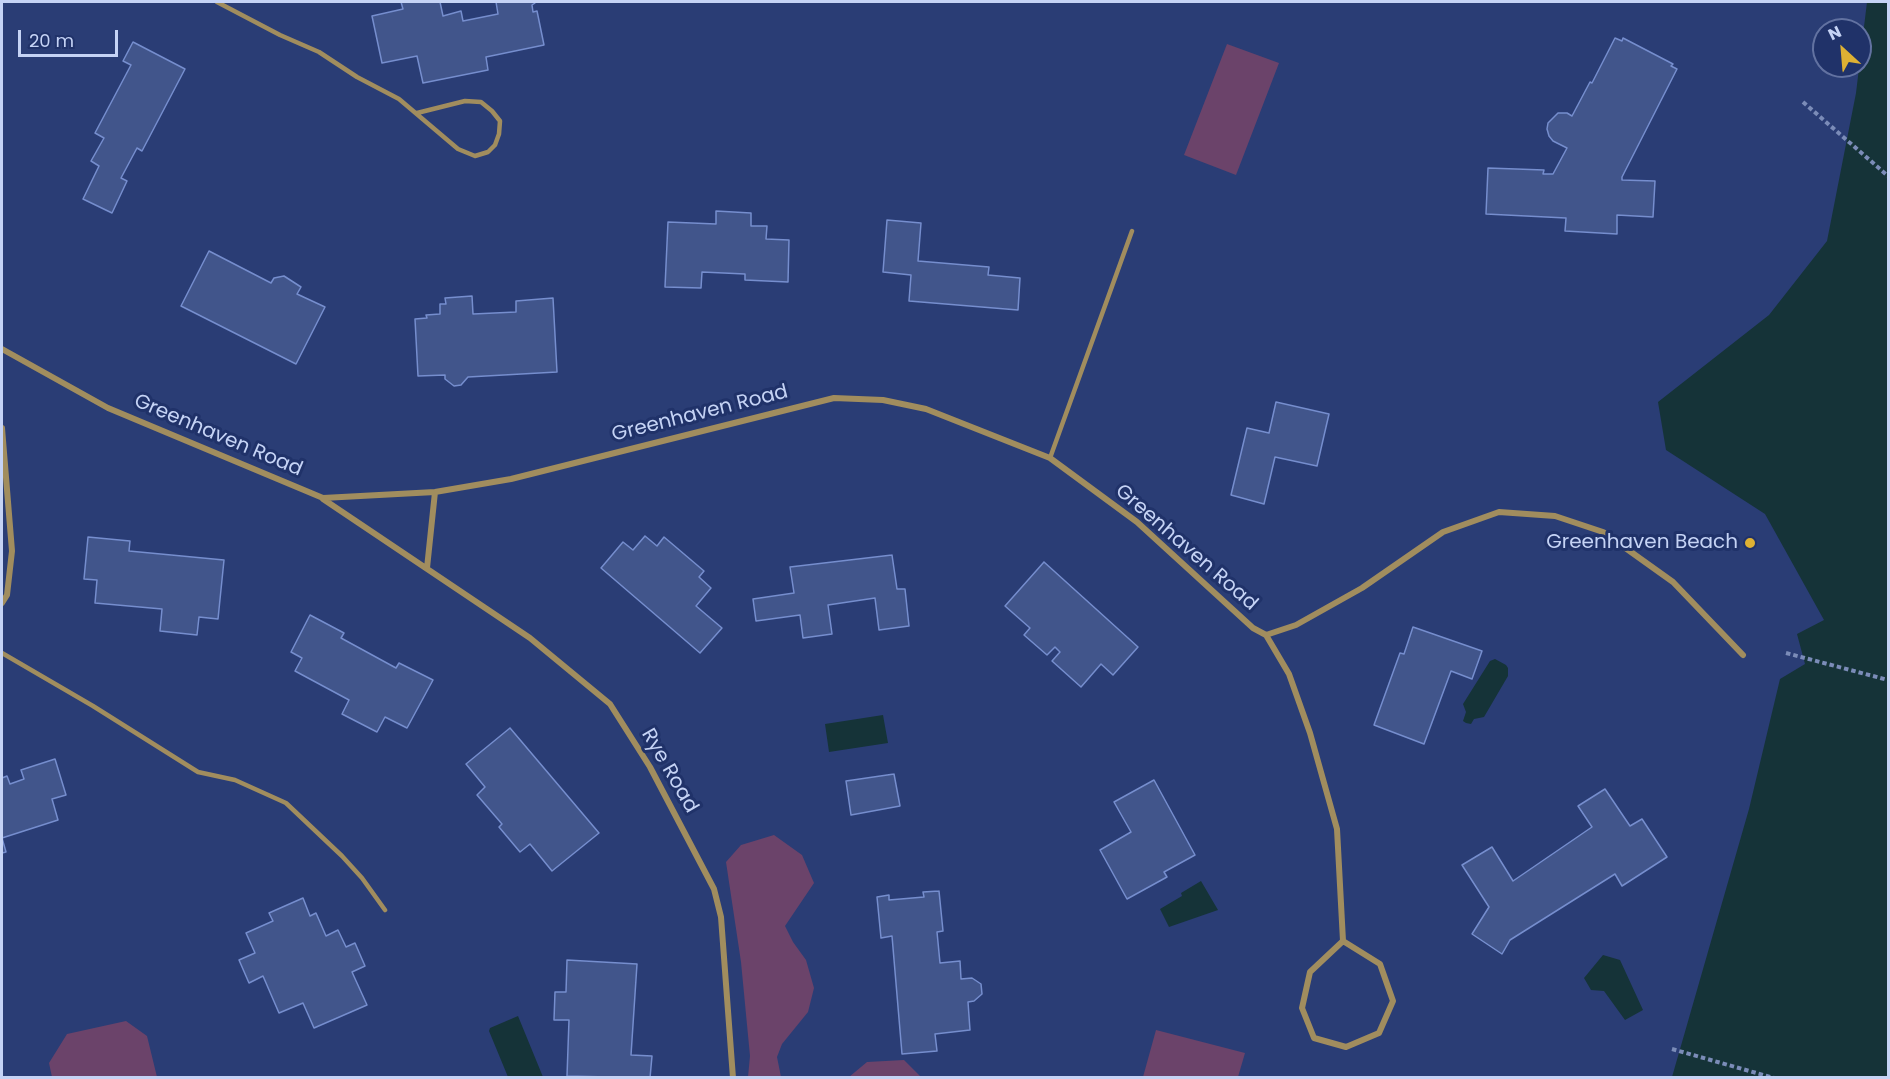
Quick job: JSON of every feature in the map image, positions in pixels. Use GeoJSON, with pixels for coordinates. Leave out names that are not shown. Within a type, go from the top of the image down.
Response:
{"type":"FeatureCollection","features":[{"type":"Feature","properties":{"kind":"street","name":"Greenhaven Road"},"geometry":{"type":"LineString","coordinates":[[2,349],[108,408],[323,498],[435,492],[511,479],[834,398],[882,400],[926,409],[1050,458],[1137,522],[1252,628],[1266,635],[1289,674],[1310,732],[1337,829],[1343,941]]}},
{"type":"Feature","properties":{"kind":"street"},"geometry":{"type":"LineString","coordinates":[[2,428],[12,552],[6,595],[2,603]]}},
{"type":"Feature","properties":{"kind":"street"},"geometry":{"type":"LineString","coordinates":[[427,568],[435,492]]}},
{"type":"Feature","properties":{"kind":"street","name":"Rye Road"},"geometry":{"type":"LineString","coordinates":[[323,498],[530,638],[610,705],[650,767],[714,890],[721,917],[733,1077]]}},
{"type":"Feature","properties":{"kind":"street"},"geometry":{"type":"LineString","coordinates":[[1266,635],[1296,625],[1362,588],[1443,532],[1498,512],[1555,516],[1603,532],[1672,582],[1743,655]]}},
{"type":"Feature","properties":{"kind":"street"},"geometry":{"type":"LineString","coordinates":[[1343,941],[1380,964],[1393,1000],[1379,1034],[1346,1047],[1314,1038],[1302,1008],[1311,972],[1343,941]]}},
{"type":"Feature","properties":{"kind":"lane"},"geometry":{"type":"LineString","coordinates":[[217,2],[280,35],[319,52],[357,77],[399,99],[458,149],[475,156],[488,152],[495,145],[499,134],[500,121],[481,102],[465,101],[417,113]]}},
{"type":"Feature","properties":{"kind":"lane"},"geometry":{"type":"LineString","coordinates":[[1050,458],[1132,231]]}},
{"type":"Feature","properties":{"kind":"lane"},"geometry":{"type":"LineString","coordinates":[[2,653],[93,706],[198,772],[235,780],[286,804],[342,856],[362,878],[385,910]]}},
{"type":"Feature","properties":{"kind":"path"},"geometry":{"type":"LineString","coordinates":[[1803,102],[1888,176]]}},
{"type":"Feature","properties":{"kind":"path"},"geometry":{"type":"LineString","coordinates":[[1786,653],[1888,680]]}},
{"type":"Feature","properties":{"kind":"path"},"geometry":{"type":"LineString","coordinates":[[1672,1049],[1774,1077]]}},
{"type":"Feature","properties":{"kind":"shaded area"},"geometry":{"type":"Polygon","coordinates":[[[1867,2],[1888,2],[1888,1077],[1672,1077],[1749,809],[1780,679],[1805,664],[1797,634],[1824,620],[1765,514],[1666,450],[1658,402],[1769,315],[1827,241],[1858,78],[1872,78],[1872,18],[1865,18],[1867,2]]]}},
{"type":"Feature","properties":{"kind":"shaded area"},"geometry":{"type":"Polygon","coordinates":[[[1227,44],[1279,63],[1236,175],[1184,155],[1227,44]]]}},
{"type":"Feature","properties":{"kind":"shaded area"},"geometry":{"type":"Polygon","coordinates":[[[1495,659],[1506,665],[1508,676],[1484,717],[1474,719],[1471,724],[1466,723],[1463,721],[1466,712],[1463,704],[1490,661],[1495,659]]]}},
{"type":"Feature","properties":{"kind":"shaded area"},"geometry":{"type":"Polygon","coordinates":[[[883,715],[888,743],[829,752],[825,724],[883,715]]]}},
{"type":"Feature","properties":{"kind":"shaded area"},"geometry":{"type":"Polygon","coordinates":[[[774,835],[802,855],[814,883],[785,926],[806,960],[814,988],[808,1012],[782,1044],[777,1057],[781,1077],[748,1077],[750,1056],[741,962],[726,862],[741,845],[774,835]]]}},
{"type":"Feature","properties":{"kind":"shaded area"},"geometry":{"type":"Polygon","coordinates":[[[1201,881],[1218,910],[1169,927],[1160,909],[1201,881]]]}},
{"type":"Feature","properties":{"kind":"shaded area"},"geometry":{"type":"Polygon","coordinates":[[[1603,955],[1620,960],[1643,1010],[1625,1020],[1604,991],[1591,990],[1584,978],[1603,955]]]}},
{"type":"Feature","properties":{"kind":"shaded area"},"geometry":{"type":"Polygon","coordinates":[[[518,1016],[543,1077],[508,1077],[489,1031],[490,1028],[518,1016]]]}},
{"type":"Feature","properties":{"kind":"shaded area"},"geometry":{"type":"Polygon","coordinates":[[[126,1021],[147,1036],[157,1077],[52,1077],[49,1063],[67,1034],[126,1021]]]}},
{"type":"Feature","properties":{"kind":"shaded area"},"geometry":{"type":"Polygon","coordinates":[[[1156,1030],[1245,1053],[1238,1077],[1143,1077],[1156,1030]]]}},
{"type":"Feature","properties":{"kind":"shaded area"},"geometry":{"type":"Polygon","coordinates":[[[904,1060],[921,1077],[849,1077],[867,1062],[904,1060]]]}},
{"type":"Feature","properties":{"kind":"building"},"geometry":{"type":"Polygon","coordinates":[[[401,2],[440,2],[443,16],[461,11],[463,21],[498,14],[496,2],[535,2],[532,5],[533,12],[537,11],[544,45],[486,57],[488,70],[423,83],[417,56],[382,63],[372,16],[403,9],[401,2]]]}},
{"type":"Feature","properties":{"kind":"building"},"geometry":{"type":"Polygon","coordinates":[[[1615,38],[1622,41],[1623,38],[1673,64],[1671,66],[1677,69],[1622,177],[1622,180],[1655,181],[1653,217],[1617,215],[1617,234],[1565,231],[1566,218],[1486,214],[1488,168],[1544,170],[1543,174],[1553,174],[1567,148],[1553,141],[1549,136],[1548,123],[1558,113],[1567,113],[1572,116],[1615,38]]]}},
{"type":"Feature","properties":{"kind":"building"},"geometry":{"type":"Polygon","coordinates":[[[133,42],[185,69],[142,151],[137,148],[121,178],[127,181],[112,213],[83,199],[99,166],[91,161],[104,138],[95,133],[131,65],[123,61],[133,42]]]}},
{"type":"Feature","properties":{"kind":"building"},"geometry":{"type":"Polygon","coordinates":[[[716,211],[751,213],[751,226],[767,226],[766,239],[789,240],[788,282],[745,280],[745,274],[702,272],[701,288],[665,287],[668,222],[716,224],[716,211]]]}},
{"type":"Feature","properties":{"kind":"building"},"geometry":{"type":"Polygon","coordinates":[[[887,220],[921,223],[918,261],[989,267],[988,275],[1020,278],[1018,310],[909,301],[911,275],[883,272],[887,220]]]}},
{"type":"Feature","properties":{"kind":"building"},"geometry":{"type":"Polygon","coordinates":[[[209,251],[271,283],[274,278],[284,276],[301,287],[297,294],[325,307],[296,364],[181,306],[209,251]]]}},
{"type":"Feature","properties":{"kind":"building"},"geometry":{"type":"Polygon","coordinates":[[[472,296],[473,314],[516,312],[516,301],[553,298],[557,372],[468,377],[461,385],[454,386],[445,379],[445,375],[418,376],[415,319],[440,314],[440,304],[446,304],[445,298],[472,296]]]}},
{"type":"Feature","properties":{"kind":"building"},"geometry":{"type":"Polygon","coordinates":[[[1276,402],[1329,414],[1317,466],[1275,457],[1264,504],[1231,495],[1247,428],[1269,433],[1276,402]]]}},
{"type":"Feature","properties":{"kind":"building"},"geometry":{"type":"Polygon","coordinates":[[[645,536],[657,546],[664,537],[704,571],[699,577],[711,588],[696,606],[722,628],[700,653],[601,568],[623,542],[633,550],[645,536]]]}},
{"type":"Feature","properties":{"kind":"building"},"geometry":{"type":"Polygon","coordinates":[[[88,537],[130,541],[129,551],[224,560],[218,619],[199,617],[197,635],[160,631],[162,609],[95,603],[97,580],[84,579],[88,537]]]}},
{"type":"Feature","properties":{"kind":"building"},"geometry":{"type":"Polygon","coordinates":[[[892,555],[897,589],[905,589],[909,626],[879,630],[875,598],[828,605],[832,634],[803,638],[800,615],[756,621],[753,599],[794,593],[790,567],[892,555]]]}},
{"type":"Feature","properties":{"kind":"building"},"geometry":{"type":"Polygon","coordinates":[[[1044,562],[1138,647],[1113,675],[1101,664],[1081,687],[1052,661],[1060,652],[1055,647],[1047,655],[1024,635],[1030,628],[1005,606],[1044,562]]]}},
{"type":"Feature","properties":{"kind":"building"},"geometry":{"type":"Polygon","coordinates":[[[310,615],[344,633],[341,638],[396,668],[399,663],[433,680],[407,728],[385,717],[377,732],[342,714],[349,700],[295,671],[302,658],[291,652],[310,615]]]}},
{"type":"Feature","properties":{"kind":"building"},"geometry":{"type":"Polygon","coordinates":[[[1413,627],[1482,651],[1472,679],[1451,671],[1424,744],[1374,725],[1400,653],[1404,654],[1413,627]]]}},
{"type":"Feature","properties":{"kind":"building"},"geometry":{"type":"Polygon","coordinates":[[[510,728],[599,833],[552,871],[530,844],[520,852],[499,827],[502,824],[477,795],[485,787],[466,764],[510,728]]]}},
{"type":"Feature","properties":{"kind":"building"},"geometry":{"type":"Polygon","coordinates":[[[55,759],[66,795],[52,799],[58,820],[2,838],[2,778],[7,776],[10,784],[24,779],[21,770],[55,759]]]}},
{"type":"Feature","properties":{"kind":"building"},"geometry":{"type":"Polygon","coordinates":[[[894,774],[900,806],[851,815],[846,781],[894,774]]]}},
{"type":"Feature","properties":{"kind":"building"},"geometry":{"type":"Polygon","coordinates":[[[1154,780],[1195,855],[1164,872],[1167,877],[1127,899],[1100,850],[1131,832],[1114,802],[1154,780]]]}},
{"type":"Feature","properties":{"kind":"building"},"geometry":{"type":"Polygon","coordinates":[[[1605,789],[1630,826],[1642,819],[1667,857],[1622,886],[1615,874],[1510,940],[1502,954],[1472,934],[1489,907],[1462,865],[1492,847],[1513,881],[1592,827],[1578,806],[1605,789]]]}},
{"type":"Feature","properties":{"kind":"building"},"geometry":{"type":"Polygon","coordinates":[[[2,838],[6,852],[2,853],[2,838]]]}},
{"type":"Feature","properties":{"kind":"building"},"geometry":{"type":"Polygon","coordinates":[[[939,891],[943,931],[937,932],[940,963],[960,961],[961,979],[972,978],[981,984],[982,994],[974,1001],[968,1002],[970,1030],[935,1034],[937,1051],[902,1054],[892,936],[881,938],[877,897],[889,895],[889,900],[924,897],[923,892],[939,891]]]}},
{"type":"Feature","properties":{"kind":"building"},"geometry":{"type":"Polygon","coordinates":[[[303,898],[310,916],[316,913],[326,936],[338,930],[346,947],[355,943],[365,966],[352,972],[367,1005],[314,1028],[303,1003],[279,1013],[263,976],[249,983],[239,960],[255,953],[246,933],[273,921],[269,913],[303,898]]]}},
{"type":"Feature","properties":{"kind":"building"},"geometry":{"type":"Polygon","coordinates":[[[567,960],[637,964],[631,1055],[652,1056],[650,1078],[567,1076],[569,1020],[554,1020],[555,992],[566,992],[567,960]]]}},
{"type":"Feature","properties":{"kind":"place","name":"Greenhaven Beach"},"geometry":{"type":"Point","coordinates":[1750,543]}}]}
